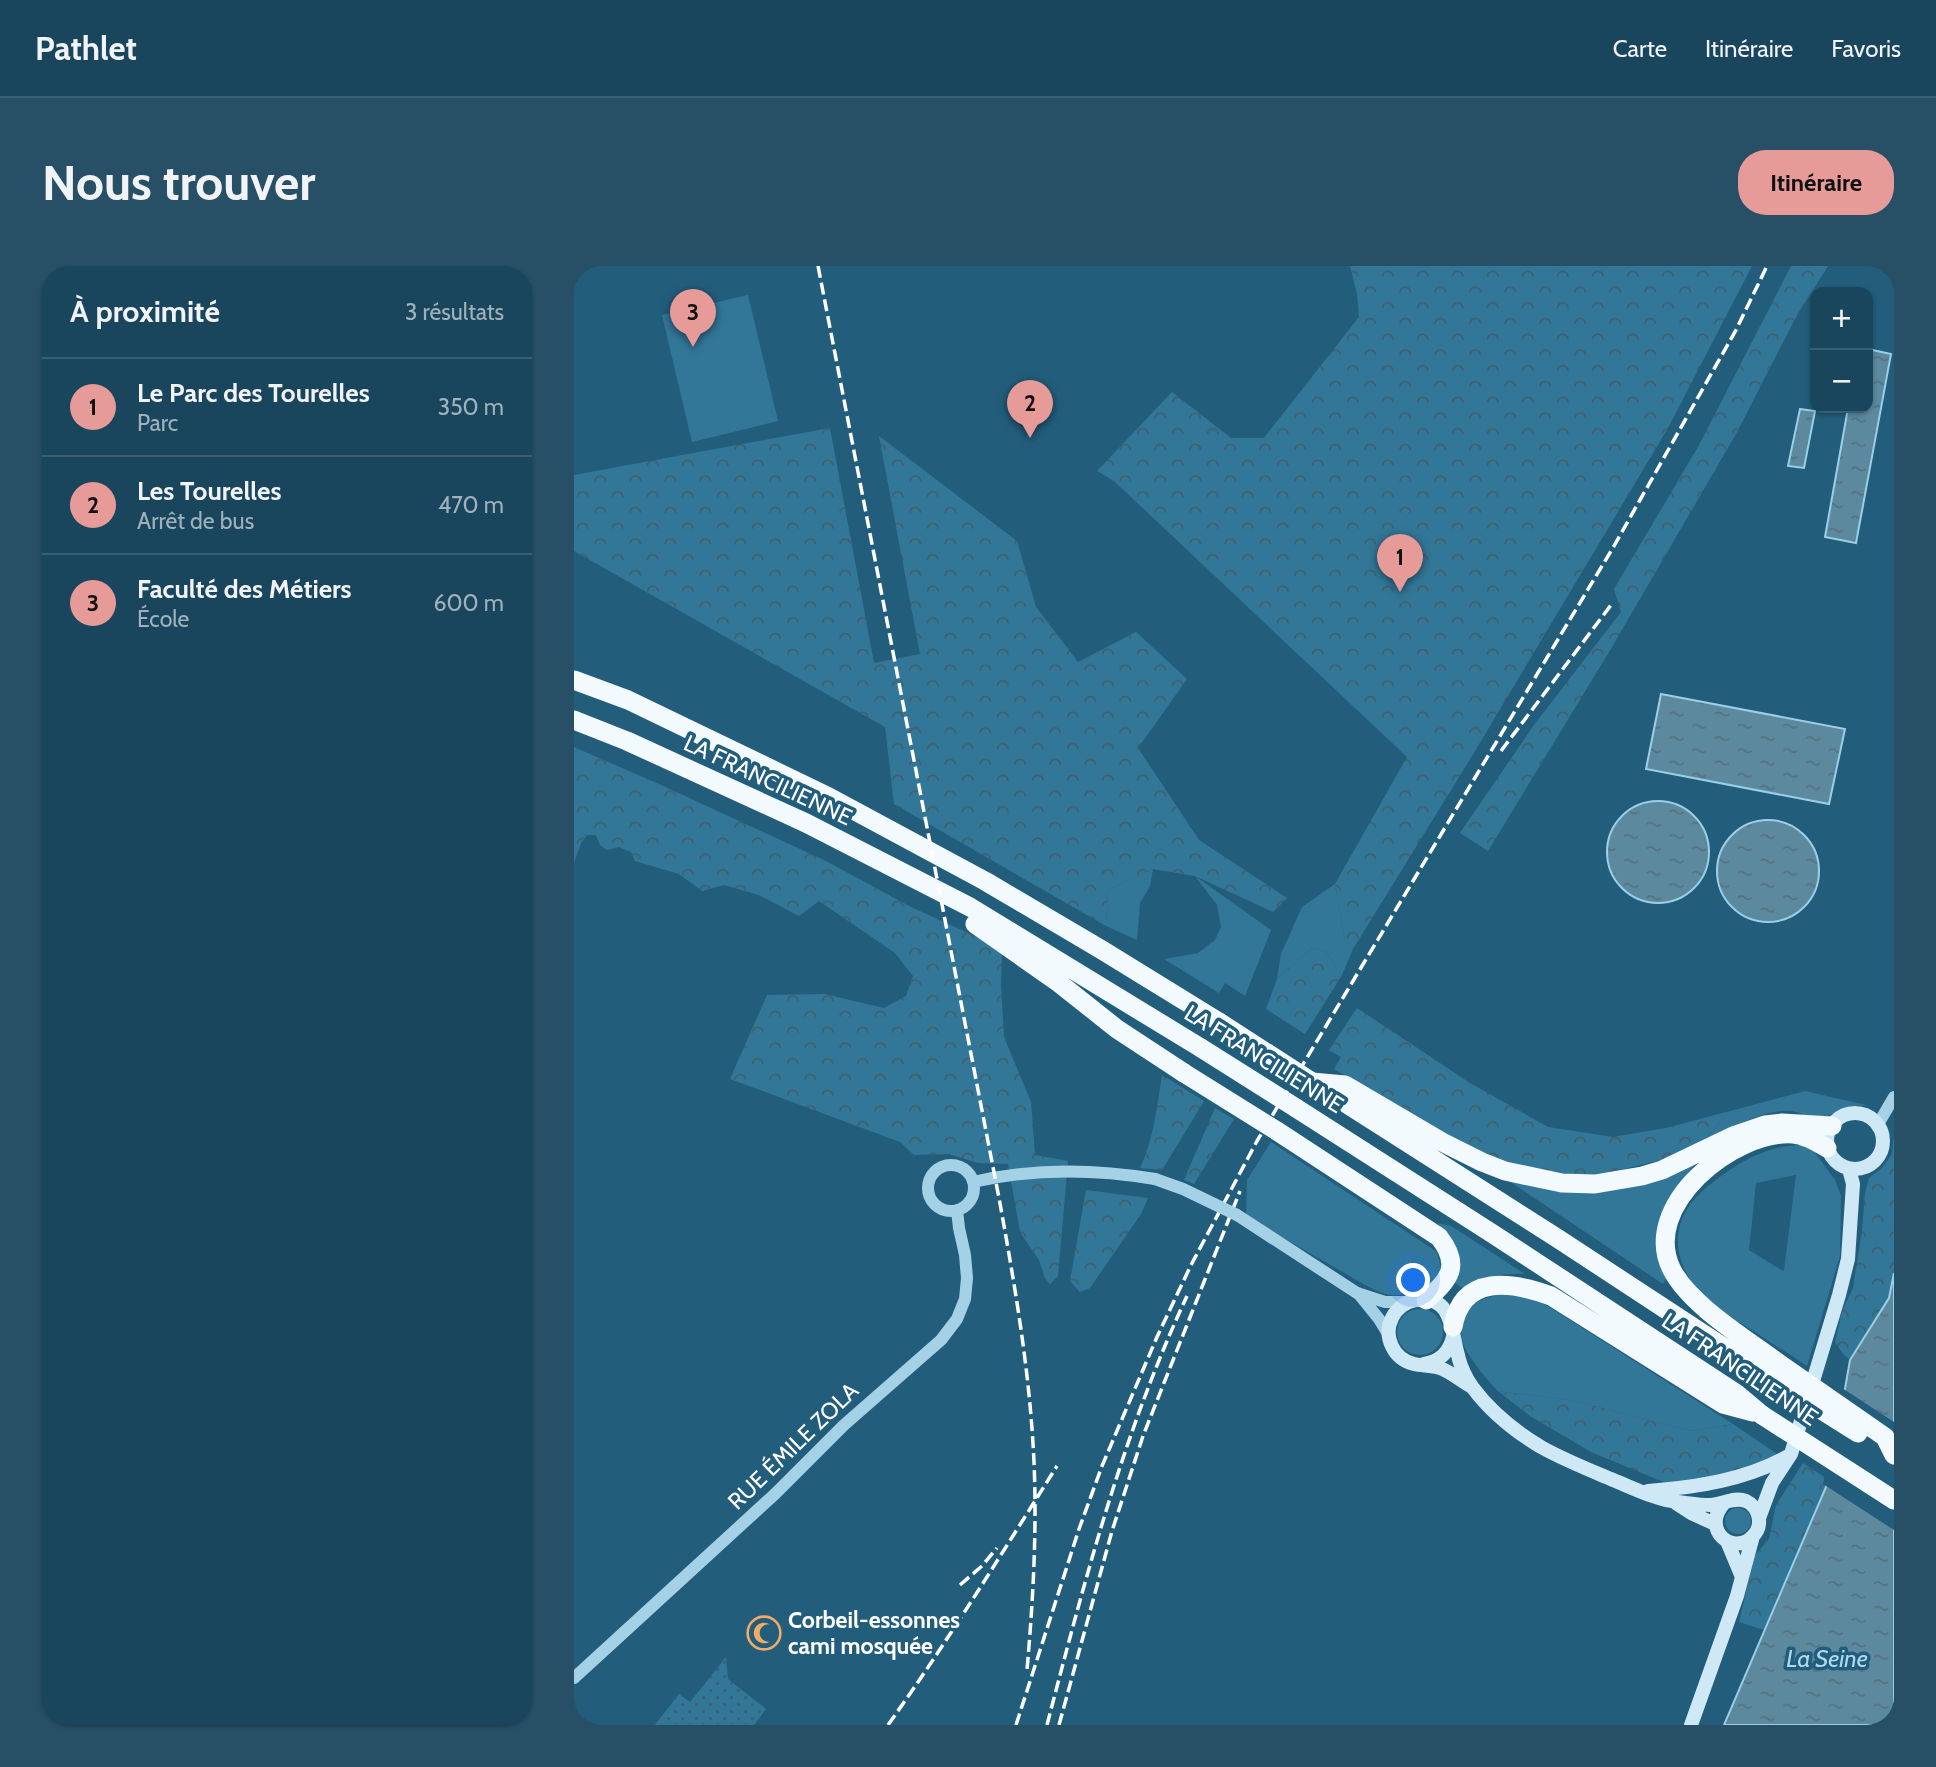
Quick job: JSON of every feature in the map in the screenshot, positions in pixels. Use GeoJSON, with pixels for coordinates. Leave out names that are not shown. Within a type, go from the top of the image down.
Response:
{"type":"FeatureCollection","features":[{"type":"Feature","properties":{"kind":"highway","name":"LA FRANCILIENNE"},"geometry":{"type":"LineString","coordinates":[[574,680],[628,700],[829,797],[985,881],[1219,1022],[1557,1238],[1775,1370]]}},
{"type":"Feature","properties":{"kind":"highway","name":"LA FRANCILIENNE"},"geometry":{"type":"LineString","coordinates":[[574,720],[627,741],[806,822],[970,907],[1201,1048],[1493,1234],[1737,1394],[1762,1415],[1894,1500]]}},
{"type":"Feature","properties":{"kind":"highway"},"geometry":{"type":"LineString","coordinates":[[902,873],[1050,976],[1117,1029],[1439,1237],[1450,1254],[1450,1272],[1443,1286],[1416,1301]]}},
{"type":"Feature","properties":{"kind":"highway"},"geometry":{"type":"LineString","coordinates":[[1312,1082],[1345,1085],[1442,1142],[1482,1162],[1505,1171],[1562,1183],[1595,1184],[1642,1176],[1662,1170],[1733,1136],[1765,1125],[1782,1123],[1832,1126]]}},
{"type":"Feature","properties":{"kind":"highway"},"geometry":{"type":"LineString","coordinates":[[1827,1148],[1795,1134],[1766,1137],[1740,1147],[1690,1183],[1671,1216],[1666,1235],[1667,1254],[1672,1270],[1703,1306],[1775,1370],[1885,1437],[1894,1456]]}},
{"type":"Feature","properties":{"kind":"highway"},"geometry":{"type":"LineString","coordinates":[[1453,1332],[1455,1312],[1478,1290],[1501,1285],[1529,1288],[1551,1296],[1723,1404],[1762,1415]]}},
{"type":"Feature","properties":{"kind":"main road"},"geometry":{"type":"LineString","coordinates":[[1860,1114],[1870,1118],[1877,1126],[1882,1135],[1882,1147],[1878,1157],[1870,1164],[1859,1169],[1849,1169],[1832,1157],[1827,1148],[1827,1136],[1839,1118],[1860,1114]]}},
{"type":"Feature","properties":{"kind":"main road"},"geometry":{"type":"LineString","coordinates":[[1691,1725],[1719,1648],[1759,1518],[1772,1483],[1791,1454],[1839,1295],[1847,1259],[1853,1184],[1849,1169]]}},
{"type":"Feature","properties":{"kind":"main road"},"geometry":{"type":"LineString","coordinates":[[1472,1387],[1458,1359],[1450,1317],[1444,1309],[1435,1303],[1416,1301],[1393,1315],[1388,1334],[1396,1353],[1404,1360],[1440,1368],[1472,1387],[1510,1425],[1540,1446],[1576,1465],[1674,1502],[1711,1505],[1724,1503],[1753,1494],[1772,1483]]}},
{"type":"Feature","properties":{"kind":"main road"},"geometry":{"type":"LineString","coordinates":[[1424,1364],[1440,1359],[1446,1353],[1453,1332]]}},
{"type":"Feature","properties":{"kind":"main road"},"geometry":{"type":"LineString","coordinates":[[1639,1491],[1678,1488],[1738,1477],[1769,1467],[1791,1454]]}},
{"type":"Feature","properties":{"kind":"main road"},"geometry":{"type":"LineString","coordinates":[[1741,1499],[1752,1504],[1759,1518]]}},
{"type":"Feature","properties":{"kind":"main road"},"geometry":{"type":"LineString","coordinates":[[1674,1502],[1715,1524]]}},
{"type":"Feature","properties":{"kind":"main road"},"geometry":{"type":"LineString","coordinates":[[1724,1503],[1718,1510],[1715,1524],[1727,1541],[1742,1577]]}},
{"type":"Feature","properties":{"kind":"main road"},"geometry":{"type":"LineString","coordinates":[[1727,1541],[1740,1543],[1753,1536]]}},
{"type":"Feature","properties":{"kind":"street"},"geometry":{"type":"LineString","coordinates":[[1877,1126],[1894,1097]]}},
{"type":"Feature","properties":{"kind":"street"},"geometry":{"type":"LineString","coordinates":[[947,1165],[964,1169],[973,1182],[973,1194],[969,1203],[957,1210],[944,1210],[930,1198],[928,1189],[933,1173],[947,1165]]}},
{"type":"Feature","properties":{"kind":"street"},"geometry":{"type":"LineString","coordinates":[[973,1182],[1018,1173],[1077,1171],[1119,1173],[1155,1179],[1183,1189],[1237,1216],[1357,1293],[1385,1302],[1416,1301]]}},
{"type":"Feature","properties":{"kind":"street","name":"RUE ÉMILE ZOLA"},"geometry":{"type":"LineString","coordinates":[[574,1678],[776,1493],[853,1417],[941,1340],[957,1319],[965,1299],[965,1255],[957,1210]]}},
{"type":"Feature","properties":{"kind":"street"},"geometry":{"type":"LineString","coordinates":[[1357,1293],[1379,1318],[1388,1334]]}},
{"type":"Feature","properties":{"kind":"green space"},"geometry":{"type":"Polygon","coordinates":[[[1350,266],[1752,266],[1668,428],[1353,949],[1344,935],[1335,884],[1407,757],[1114,481],[1097,471],[1172,392],[1231,438],[1264,438],[1359,317],[1350,266]]]}},
{"type":"Feature","properties":{"kind":"green space"},"geometry":{"type":"Polygon","coordinates":[[[1791,266],[1828,266],[1815,287],[1810,287],[1810,294],[1736,434],[1609,652],[1488,851],[1460,833],[1534,725],[1621,612],[1614,589],[1698,447],[1791,266]]]}},
{"type":"Feature","properties":{"kind":"green space"},"geometry":{"type":"Polygon","coordinates":[[[748,295],[778,421],[692,442],[662,315],[748,295]]]}},
{"type":"Feature","properties":{"kind":"green space"},"geometry":{"type":"Polygon","coordinates":[[[830,428],[874,663],[920,654],[879,436],[1017,541],[1036,607],[1078,662],[1136,632],[1187,679],[1138,748],[1199,840],[1287,898],[1273,912],[1195,876],[1153,869],[1108,890],[1106,926],[894,804],[885,727],[574,551],[574,475],[830,428]]]}},
{"type":"Feature","properties":{"kind":"green space"},"geometry":{"type":"Polygon","coordinates":[[[574,747],[824,860],[913,908],[988,942],[1002,953],[1004,1037],[1031,1102],[1035,1155],[1068,1161],[1058,1276],[1050,1284],[1039,1260],[1020,1232],[1008,1164],[978,1163],[949,1154],[914,1155],[900,1142],[730,1079],[767,995],[824,994],[884,1008],[906,996],[913,976],[895,953],[819,901],[799,916],[759,895],[724,885],[702,891],[679,874],[635,861],[631,852],[619,847],[607,850],[600,845],[596,835],[587,835],[574,863],[574,747]]]}},
{"type":"Feature","properties":{"kind":"green space"},"geometry":{"type":"Polygon","coordinates":[[[1153,869],[1150,886],[1140,903],[1137,940],[1106,926],[1108,890],[1153,869]]]}},
{"type":"Feature","properties":{"kind":"green space"},"geometry":{"type":"Polygon","coordinates":[[[1195,876],[1271,930],[1245,996],[1225,983],[1219,993],[1164,959],[1198,953],[1215,940],[1221,927],[1217,905],[1195,876]]]}},
{"type":"Feature","properties":{"kind":"green space"},"geometry":{"type":"Polygon","coordinates":[[[1335,884],[1344,935],[1353,949],[1342,975],[1326,952],[1312,948],[1277,979],[1281,954],[1302,907],[1335,884]]]}},
{"type":"Feature","properties":{"kind":"green space"},"geometry":{"type":"Polygon","coordinates":[[[1312,948],[1326,952],[1342,975],[1305,1034],[1266,1009],[1277,979],[1312,948]]]}},
{"type":"Feature","properties":{"kind":"green space"},"geometry":{"type":"Polygon","coordinates":[[[1357,1008],[1470,1083],[1548,1127],[1613,1137],[1666,1128],[1730,1111],[1703,1141],[1677,1156],[1600,1175],[1564,1176],[1493,1159],[1456,1141],[1334,1069],[1341,1057],[1329,1050],[1357,1008]]]}},
{"type":"Feature","properties":{"kind":"green space"},"geometry":{"type":"Polygon","coordinates":[[[1162,1075],[1204,1101],[1162,1170],[1140,1168],[1152,1134],[1162,1075]]]}},
{"type":"Feature","properties":{"kind":"green space"},"geometry":{"type":"Polygon","coordinates":[[[1805,1091],[1870,1106],[1849,1107],[1818,1118],[1791,1111],[1770,1113],[1703,1141],[1730,1111],[1805,1091]]]}},
{"type":"Feature","properties":{"kind":"green space"},"geometry":{"type":"Polygon","coordinates":[[[1215,1108],[1234,1119],[1194,1184],[1184,1180],[1215,1108]]]}},
{"type":"Feature","properties":{"kind":"green space"},"geometry":{"type":"Polygon","coordinates":[[[1894,1133],[1894,1273],[1889,1298],[1850,1360],[1835,1342],[1842,1311],[1853,1288],[1869,1178],[1882,1168],[1892,1154],[1894,1133]]]}},
{"type":"Feature","properties":{"kind":"green space"},"geometry":{"type":"Polygon","coordinates":[[[1271,1142],[1437,1252],[1441,1268],[1433,1284],[1412,1293],[1384,1294],[1246,1216],[1247,1180],[1271,1142]]]}},
{"type":"Feature","properties":{"kind":"green space"},"geometry":{"type":"Polygon","coordinates":[[[1799,1145],[1813,1150],[1835,1180],[1841,1196],[1840,1256],[1807,1366],[1712,1305],[1687,1275],[1678,1243],[1679,1228],[1685,1212],[1696,1197],[1732,1168],[1763,1152],[1799,1145]],[[1796,1175],[1756,1183],[1749,1250],[1784,1270],[1796,1175]]]}},
{"type":"Feature","properties":{"kind":"green space"},"geometry":{"type":"Polygon","coordinates":[[[1695,1164],[1668,1203],[1658,1232],[1657,1247],[1666,1279],[1663,1284],[1506,1179],[1695,1164]]]}},
{"type":"Feature","properties":{"kind":"green space"},"geometry":{"type":"Polygon","coordinates":[[[1086,1190],[1148,1198],[1141,1214],[1090,1288],[1080,1292],[1070,1281],[1086,1190]]]}},
{"type":"Feature","properties":{"kind":"green space"},"geometry":{"type":"Polygon","coordinates":[[[1438,1223],[1451,1226],[1525,1274],[1494,1277],[1465,1290],[1454,1282],[1438,1223]]]}},
{"type":"Feature","properties":{"kind":"green space"},"geometry":{"type":"Polygon","coordinates":[[[1500,1294],[1527,1295],[1551,1308],[1733,1424],[1691,1431],[1571,1400],[1498,1391],[1467,1352],[1461,1332],[1469,1308],[1500,1294]]]}},
{"type":"Feature","properties":{"kind":"green space"},"geometry":{"type":"Polygon","coordinates":[[[1420,1309],[1436,1316],[1443,1332],[1436,1348],[1420,1355],[1404,1348],[1397,1332],[1404,1316],[1420,1309]]]}},
{"type":"Feature","properties":{"kind":"green space"},"geometry":{"type":"Polygon","coordinates":[[[1498,1391],[1571,1400],[1691,1431],[1733,1424],[1777,1454],[1759,1466],[1711,1478],[1666,1483],[1591,1452],[1530,1416],[1498,1391]]]}},
{"type":"Feature","properties":{"kind":"green space"},"geometry":{"type":"Polygon","coordinates":[[[1803,1463],[1829,1480],[1764,1630],[1739,1622],[1755,1555],[1769,1539],[1776,1505],[1803,1463]]]}},
{"type":"Feature","properties":{"kind":"green space"},"geometry":{"type":"Polygon","coordinates":[[[1738,1508],[1747,1512],[1751,1521],[1747,1530],[1738,1534],[1729,1530],[1725,1521],[1729,1512],[1738,1508]]]}},
{"type":"Feature","properties":{"kind":"green space"},"geometry":{"type":"Polygon","coordinates":[[[726,1657],[728,1679],[766,1709],[754,1725],[655,1725],[679,1694],[690,1702],[726,1657]]]}},
{"type":"Feature","properties":{"kind":"water"},"geometry":{"type":"Polygon","coordinates":[[[1873,350],[1891,354],[1856,543],[1825,537],[1847,413],[1873,413],[1873,350]]]}},
{"type":"Feature","properties":{"kind":"water"},"geometry":{"type":"Polygon","coordinates":[[[1800,409],[1810,410],[1810,413],[1815,413],[1804,468],[1788,466],[1800,409]]]}},
{"type":"Feature","properties":{"kind":"water"},"geometry":{"type":"Polygon","coordinates":[[[1661,694],[1845,729],[1829,804],[1646,769],[1661,694]]]}},
{"type":"Feature","properties":{"kind":"water"},"geometry":{"type":"Polygon","coordinates":[[[1658,801],[1678,805],[1694,816],[1705,832],[1709,852],[1705,872],[1694,888],[1678,899],[1658,903],[1638,899],[1622,888],[1611,872],[1607,852],[1611,832],[1622,816],[1638,805],[1658,801]]]}},
{"type":"Feature","properties":{"kind":"water"},"geometry":{"type":"Polygon","coordinates":[[[1768,820],[1797,828],[1811,842],[1819,871],[1811,900],[1797,914],[1768,922],[1739,914],[1725,900],[1717,871],[1725,842],[1739,828],[1768,820]]]}},
{"type":"Feature","properties":{"kind":"water","name":"La Seine"},"geometry":{"type":"Polygon","coordinates":[[[1894,1273],[1894,1725],[1724,1725],[1829,1480],[1850,1360],[1889,1298],[1894,1273]]]}},
{"type":"Feature","properties":{"kind":"pier"},"geometry":{"type":"Polygon","coordinates":[[[1842,1388],[1894,1422],[1894,1530],[1823,1484],[1842,1388]]]}},
{"type":"Feature","properties":{"kind":"railway"},"geometry":{"type":"LineString","coordinates":[[818,266],[999,1198],[1021,1330],[1032,1429],[1035,1488],[1034,1566],[1027,1670]]}},
{"type":"Feature","properties":{"kind":"railway"},"geometry":{"type":"LineString","coordinates":[[1016,1725],[1102,1466],[1191,1265],[1257,1141],[1614,546],[1736,330],[1767,266]]}},
{"type":"Feature","properties":{"kind":"railway"},"geometry":{"type":"LineString","coordinates":[[1501,751],[1611,605]]}},
{"type":"Feature","properties":{"kind":"railway"},"geometry":{"type":"LineString","coordinates":[[1059,1725],[1112,1531],[1143,1436],[1240,1191]]}},
{"type":"Feature","properties":{"kind":"railway"},"geometry":{"type":"LineString","coordinates":[[1047,1725],[1107,1507],[1143,1400],[1187,1296]]}},
{"type":"Feature","properties":{"kind":"railway"},"geometry":{"type":"LineString","coordinates":[[888,1725],[1057,1466]]}},
{"type":"Feature","properties":{"kind":"railway"},"geometry":{"type":"LineString","coordinates":[[960,1585],[982,1566],[997,1548]]}},
{"type":"Feature","properties":{"kind":"place","name":"Faculté des Métiers"},"geometry":{"type":"Point","coordinates":[693,347]}},
{"type":"Feature","properties":{"kind":"place","name":"Les Tourelles"},"geometry":{"type":"Point","coordinates":[1030,438]}},
{"type":"Feature","properties":{"kind":"place","name":"Le Parc des Tourelles"},"geometry":{"type":"Point","coordinates":[1400,592]}},
{"type":"Feature","properties":{"kind":"place","name":"Corbeil-essonnes cami mosquée"},"geometry":{"type":"Point","coordinates":[764,1633]}}]}
